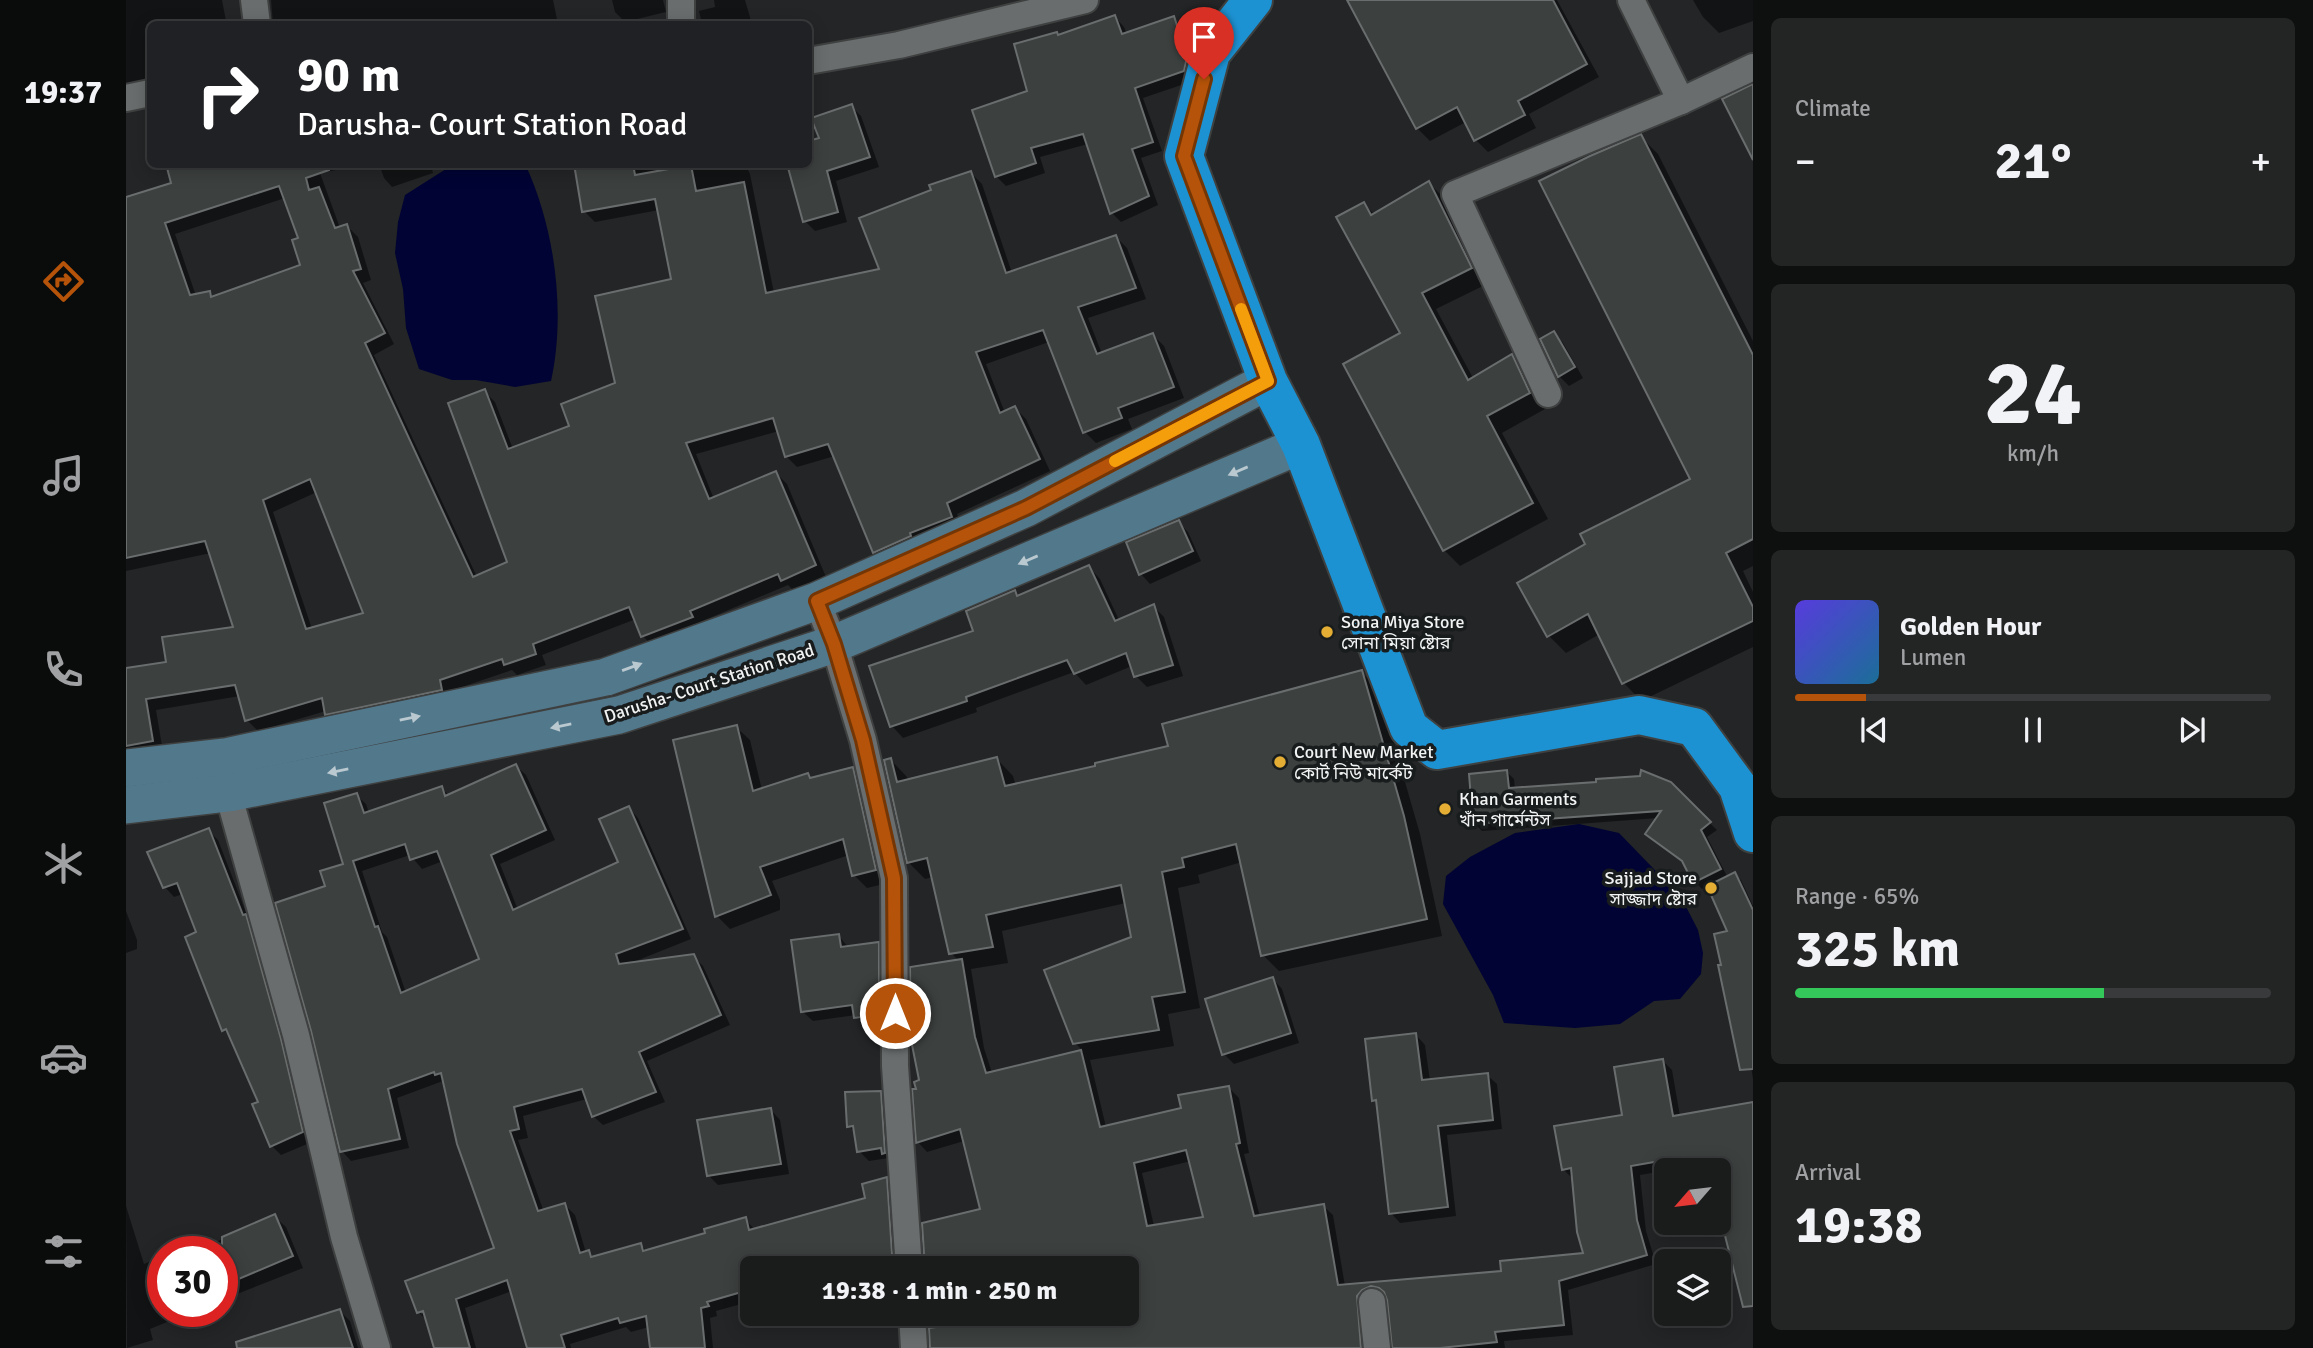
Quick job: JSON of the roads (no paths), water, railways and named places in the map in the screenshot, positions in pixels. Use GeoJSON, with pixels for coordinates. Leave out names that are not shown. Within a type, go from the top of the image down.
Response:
{"type":"FeatureCollection","features":[{"type":"Feature","properties":{"kind":"highway"},"geometry":{"type":"LineString","coordinates":[[1253,0],[1211,53],[1184,156],[1268,381],[1301,445],[1409,728],[1437,750],[1639,715],[1694,727],[1738,787],[1753,834]]}},
{"type":"Feature","properties":{"kind":"street"},"geometry":{"type":"LineString","coordinates":[[254,0],[257,21]]}},
{"type":"Feature","properties":{"kind":"street"},"geometry":{"type":"LineString","coordinates":[[681,0],[681,21]]}},
{"type":"Feature","properties":{"kind":"street"},"geometry":{"type":"LineString","coordinates":[[812,60],[900,45],[1085,0]]}},
{"type":"Feature","properties":{"kind":"street"},"geometry":{"type":"LineString","coordinates":[[1631,0],[1681,101]]}},
{"type":"Feature","properties":{"kind":"street"},"geometry":{"type":"LineString","coordinates":[[1548,394],[1455,194],[1681,101],[1753,67]]}},
{"type":"Feature","properties":{"kind":"street"},"geometry":{"type":"LineString","coordinates":[[126,98],[147,94]]}},
{"type":"Feature","properties":{"kind":"street"},"geometry":{"type":"LineString","coordinates":[[126,768],[225,757],[606,677],[817,601],[1026,508],[1268,381]]}},
{"type":"Feature","properties":{"kind":"street","name":"Darusha- Court Station Road"},"geometry":{"type":"LineString","coordinates":[[126,806],[228,793],[619,715],[834,644],[1301,445]]}},
{"type":"Feature","properties":{"kind":"street"},"geometry":{"type":"LineString","coordinates":[[817,601],[834,644],[863,740],[894,878],[895,1066],[908,1256]]}},
{"type":"Feature","properties":{"kind":"street"},"geometry":{"type":"LineString","coordinates":[[225,757],[228,793],[296,1035],[344,1237],[377,1348]]}},
{"type":"Feature","properties":{"kind":"street"},"geometry":{"type":"LineString","coordinates":[[1372,1302],[1377,1348]]}},
{"type":"Feature","properties":{"kind":"street"},"geometry":{"type":"LineString","coordinates":[[913,1326],[914,1348]]}},
{"type":"Feature","properties":{"kind":"place","name":"Sona Miya Store সোনা মিয়া ষ্টোর"},"geometry":{"type":"Point","coordinates":[1327,632]}},
{"type":"Feature","properties":{"kind":"place","name":"Court New Market কোর্ট নিউ মার্কেট"},"geometry":{"type":"Point","coordinates":[1280,762]}},
{"type":"Feature","properties":{"kind":"place","name":"Khan Garments খাঁন গার্মেন্টস"},"geometry":{"type":"Point","coordinates":[1445,809]}},
{"type":"Feature","properties":{"kind":"place","name":"Sajjad Store সাজ্জাদ ষ্টোর"},"geometry":{"type":"Point","coordinates":[1711,888]}}]}
